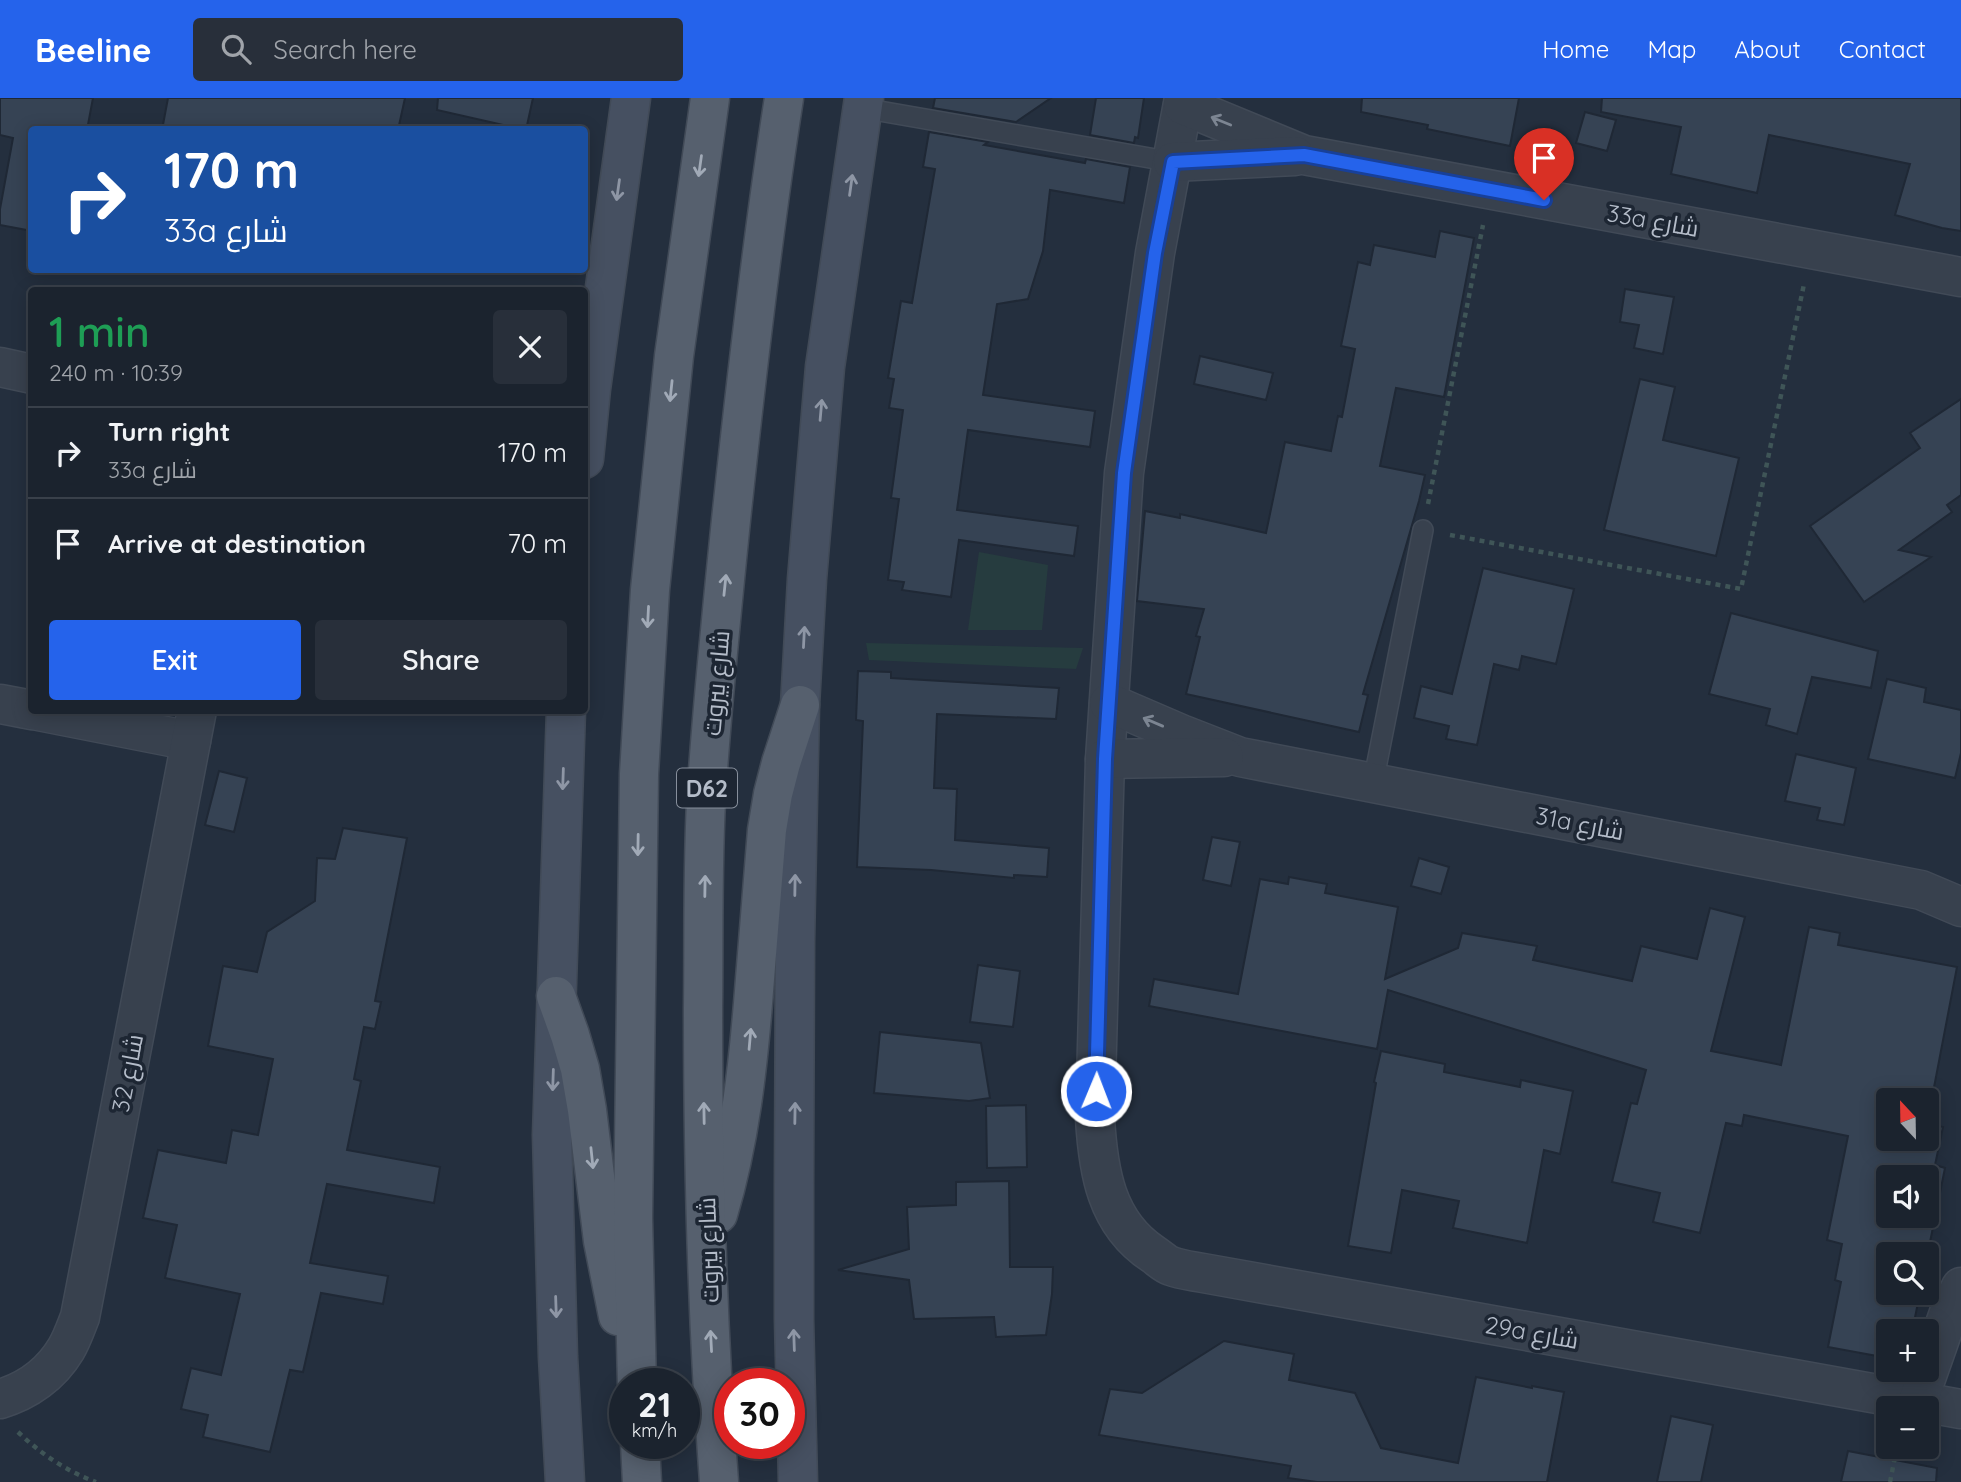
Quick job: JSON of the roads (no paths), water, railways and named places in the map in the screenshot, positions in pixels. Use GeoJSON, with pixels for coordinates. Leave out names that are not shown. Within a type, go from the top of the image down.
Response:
{"type":"FeatureCollection","features":[{"type":"Feature","properties":{"kind":"main road"},"geometry":{"type":"LineString","coordinates":[[588,392],[631,98]]}},
{"type":"Feature","properties":{"kind":"main road"},"geometry":{"type":"LineString","coordinates":[[636,1368],[633,1205],[639,774],[650,590],[674,356],[710,98]]}},
{"type":"Feature","properties":{"kind":"main road","name":"شارع بيروت"},"geometry":{"type":"LineString","coordinates":[[719,1482],[707,1250],[703,1068],[707,787],[747,360],[784,98]]}},
{"type":"Feature","properties":{"kind":"main road"},"geometry":{"type":"LineString","coordinates":[[798,1482],[794,1319],[794,941],[800,705],[814,477],[825,367],[863,103]]}},
{"type":"Feature","properties":{"kind":"main road"},"geometry":{"type":"LineString","coordinates":[[707,1250],[729,1179],[740,1126],[767,830],[781,763],[800,705]]}},
{"type":"Feature","properties":{"kind":"main road"},"geometry":{"type":"LineString","coordinates":[[565,1482],[558,1357],[552,1135],[566,714]]}},
{"type":"Feature","properties":{"kind":"main road"},"geometry":{"type":"LineString","coordinates":[[556,996],[580,1069],[603,1241],[614,1299],[632,1368]]}},
{"type":"Feature","properties":{"kind":"main road"},"geometry":{"type":"LineString","coordinates":[[641,1459],[642,1482]]}},
{"type":"Feature","properties":{"kind":"street","name":"33a شارع"},"geometry":{"type":"LineString","coordinates":[[1184,102],[1304,155],[1961,277]]}},
{"type":"Feature","properties":{"kind":"street"},"geometry":{"type":"LineString","coordinates":[[1105,759],[1124,473],[1155,253],[1184,102]]}},
{"type":"Feature","properties":{"kind":"street","name":"33a شارع"},"geometry":{"type":"LineString","coordinates":[[1173,162],[1304,155]]}},
{"type":"Feature","properties":{"kind":"street"},"geometry":{"type":"LineString","coordinates":[[0,367],[28,373]]}},
{"type":"Feature","properties":{"kind":"street","name":"31a شارع"},"geometry":{"type":"LineString","coordinates":[[1109,703],[1240,757],[1920,890],[1961,907]]}},
{"type":"Feature","properties":{"kind":"street"},"geometry":{"type":"LineString","coordinates":[[0,704],[28,709]]}},
{"type":"Feature","properties":{"kind":"street"},"geometry":{"type":"LineString","coordinates":[[72,714],[194,726]]}},
{"type":"Feature","properties":{"kind":"street","name":"شارع 32"},"geometry":{"type":"LineString","coordinates":[[6,1412],[18,1394],[46,1375],[67,1348],[80,1317],[194,726]]}},
{"type":"Feature","properties":{"kind":"street","name":"31a شارع"},"geometry":{"type":"LineString","coordinates":[[1105,759],[1240,757]]}},
{"type":"Feature","properties":{"kind":"street","name":"29a شارع"},"geometry":{"type":"LineString","coordinates":[[1105,759],[1095,1118],[1097,1154],[1105,1189],[1119,1222],[1142,1247],[1169,1265],[1203,1273],[1890,1396]]}},
{"type":"Feature","properties":{"kind":"street","name":"31a شارع"},"geometry":{"type":"LineString","coordinates":[[1920,890],[1961,888]]}},
{"type":"Feature","properties":{"kind":"street"},"geometry":{"type":"LineString","coordinates":[[1920,1396],[1951,1307],[1961,1287]]}},
{"type":"Feature","properties":{"kind":"street","name":"29a شارع"},"geometry":{"type":"LineString","coordinates":[[1939,1405],[1961,1409]]}},
{"type":"Feature","properties":{"kind":"lane"},"geometry":{"type":"LineString","coordinates":[[863,103],[1173,162]]}},
{"type":"Feature","properties":{"kind":"lane"},"geometry":{"type":"LineString","coordinates":[[1373,783],[1423,530]]}}]}
